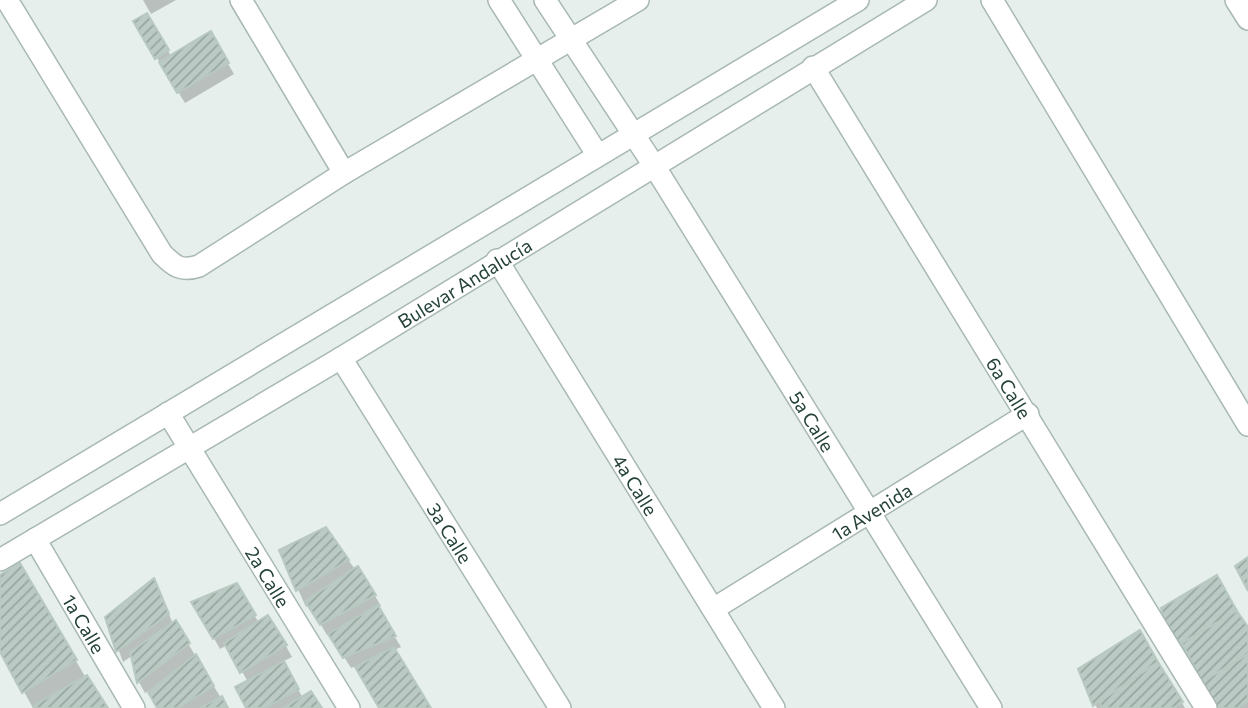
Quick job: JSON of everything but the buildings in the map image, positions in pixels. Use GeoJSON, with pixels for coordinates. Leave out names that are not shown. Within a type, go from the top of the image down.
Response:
{"type":"FeatureCollection","features":[{"type":"Feature","properties":{"kind":"street"},"geometry":{"type":"LineString","coordinates":[[7,0],[162,254],[174,266],[186,270],[199,266],[344,173],[638,0]]}},
{"type":"Feature","properties":{"kind":"street"},"geometry":{"type":"LineString","coordinates":[[241,0],[344,173]]}},
{"type":"Feature","properties":{"kind":"street"},"geometry":{"type":"LineString","coordinates":[[499,0],[597,154]]}},
{"type":"Feature","properties":{"kind":"street","name":"5a Calle"},"geometry":{"type":"LineString","coordinates":[[545,0],[568,40],[653,164],[872,511],[991,708]]}},
{"type":"Feature","properties":{"kind":"street","name":"Bulevar Andalucía"},"geometry":{"type":"LineString","coordinates":[[0,514],[858,0]]}},
{"type":"Feature","properties":{"kind":"street","name":"Bulevar Andalucía"},"geometry":{"type":"LineString","coordinates":[[0,560],[341,358],[653,164],[926,0]]}},
{"type":"Feature","properties":{"kind":"street"},"geometry":{"type":"LineString","coordinates":[[992,0],[1248,425]]}},
{"type":"Feature","properties":{"kind":"street"},"geometry":{"type":"LineString","coordinates":[[1236,0],[1248,19]]}},
{"type":"Feature","properties":{"kind":"street","name":"6a Calle"},"geometry":{"type":"LineString","coordinates":[[813,67],[1206,708]]}},
{"type":"Feature","properties":{"kind":"street","name":"4a Calle"},"geometry":{"type":"LineString","coordinates":[[497,260],[715,608],[774,708]]}},
{"type":"Feature","properties":{"kind":"street","name":"3a Calle"},"geometry":{"type":"LineString","coordinates":[[341,358],[560,708]]}},
{"type":"Feature","properties":{"kind":"street","name":"2a Calle"},"geometry":{"type":"LineString","coordinates":[[168,413],[349,708]]}},
{"type":"Feature","properties":{"kind":"street","name":"1a Avenida"},"geometry":{"type":"LineString","coordinates":[[715,608],[1028,414]]}},
{"type":"Feature","properties":{"kind":"street","name":"1a Calle"},"geometry":{"type":"LineString","coordinates":[[35,539],[134,708]]}}]}
